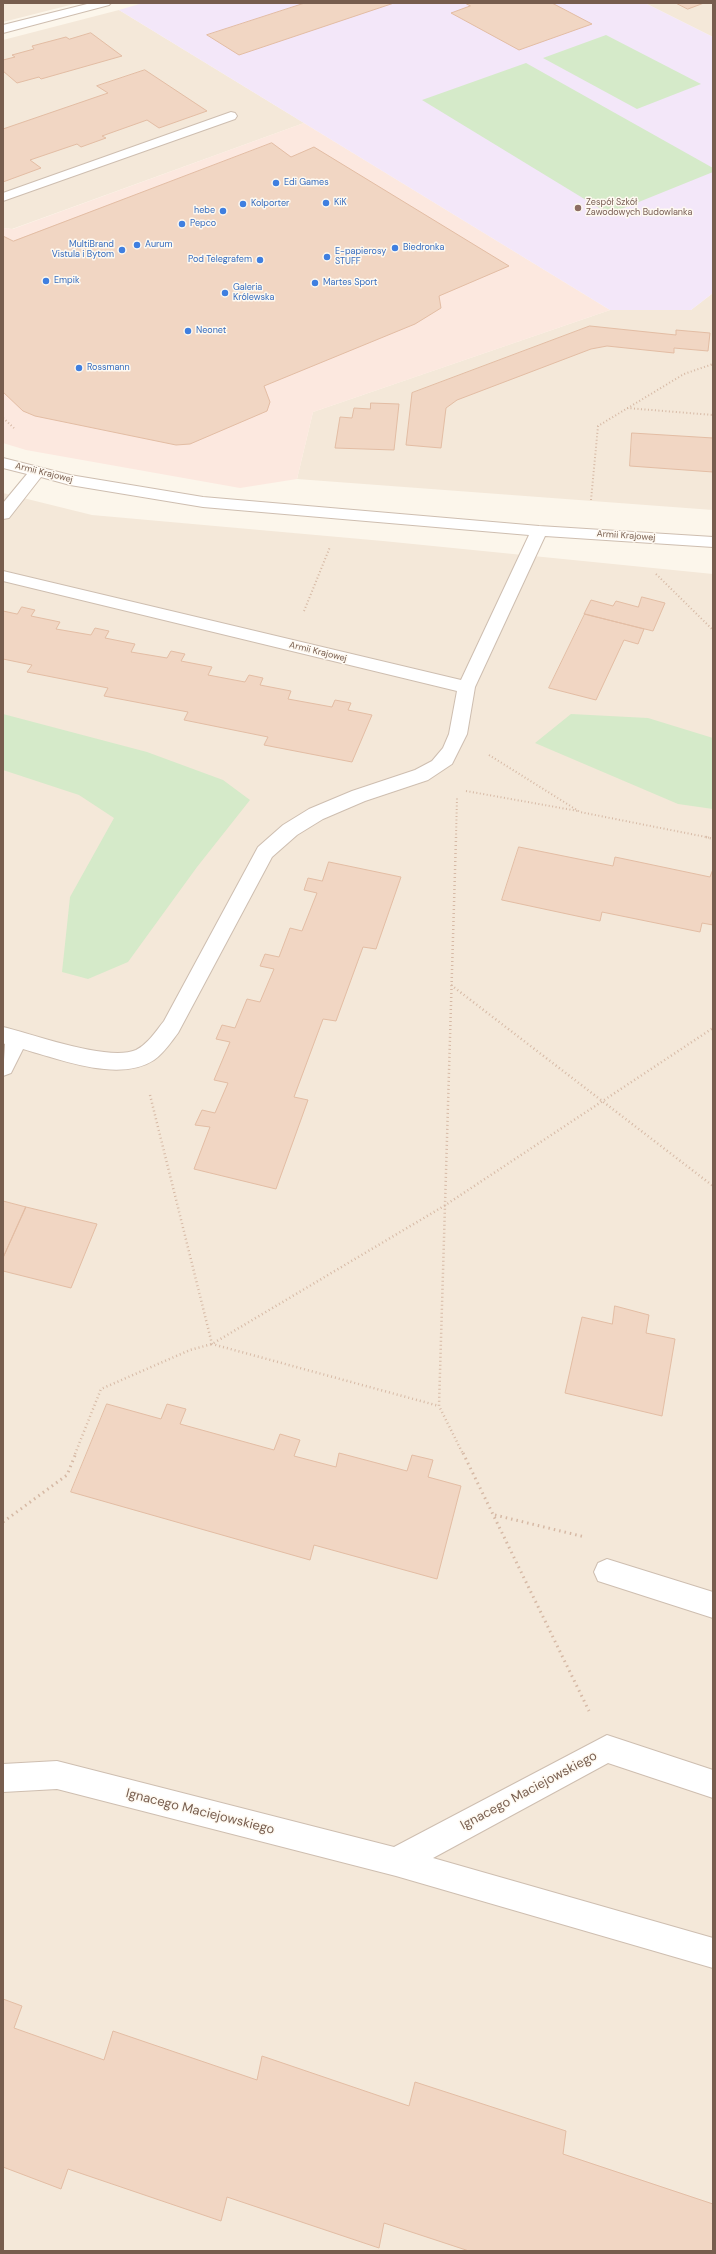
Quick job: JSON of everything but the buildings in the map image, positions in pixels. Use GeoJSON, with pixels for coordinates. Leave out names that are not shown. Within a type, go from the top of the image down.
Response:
{"type":"FeatureCollection","features":[{"type":"Feature","properties":{"kind":"street"},"geometry":{"type":"LineString","coordinates":[[3,29],[105,3]]}},
{"type":"Feature","properties":{"kind":"street"},"geometry":{"type":"LineString","coordinates":[[3,197],[231,116]]}},
{"type":"Feature","properties":{"kind":"street","name":"Armii Krajowej"},"geometry":{"type":"LineString","coordinates":[[3,463],[70,480],[203,502],[539,531],[713,542]]}},
{"type":"Feature","properties":{"kind":"street"},"geometry":{"type":"LineString","coordinates":[[3,514],[38,472]]}},
{"type":"Feature","properties":{"kind":"street"},"geometry":{"type":"LineString","coordinates":[[3,1067],[11,1037],[91,1058],[118,1061],[140,1058],[157,1045],[171,1027],[265,852],[278,838],[306,818],[375,790],[422,775],[444,760],[458,736],[466,687],[539,531]]}},
{"type":"Feature","properties":{"kind":"street","name":"Armii Krajowej"},"geometry":{"type":"LineString","coordinates":[[3,576],[466,687]]}},
{"type":"Feature","properties":{"kind":"street"},"geometry":{"type":"LineString","coordinates":[[607,1572],[713,1605]]}},
{"type":"Feature","properties":{"kind":"street","name":"Ignacego Maciejowskiego"},"geometry":{"type":"LineString","coordinates":[[396,1862],[607,1749],[713,1784]]}},
{"type":"Feature","properties":{"kind":"street","name":"Ignacego Maciejowskiego"},"geometry":{"type":"LineString","coordinates":[[3,1778],[57,1775],[396,1862],[713,1952]]}},
{"type":"Feature","properties":{"kind":"path"},"geometry":{"type":"LineString","coordinates":[[591,501],[598,426],[684,374],[713,364]]}},
{"type":"Feature","properties":{"kind":"path"},"geometry":{"type":"LineString","coordinates":[[626,408],[713,415]]}},
{"type":"Feature","properties":{"kind":"path"},"geometry":{"type":"LineString","coordinates":[[290,645],[333,541]]}},
{"type":"Feature","properties":{"kind":"path"},"geometry":{"type":"LineString","coordinates":[[651,569],[713,630]]}},
{"type":"Feature","properties":{"kind":"path"},"geometry":{"type":"LineString","coordinates":[[458,736],[439,1406],[494,1515],[607,1749]]}},
{"type":"Feature","properties":{"kind":"path"},"geometry":{"type":"LineString","coordinates":[[458,736],[580,812]]}},
{"type":"Feature","properties":{"kind":"path"},"geometry":{"type":"LineString","coordinates":[[457,789],[713,839]]}},
{"type":"Feature","properties":{"kind":"path"},"geometry":{"type":"LineString","coordinates":[[452,985],[713,1186]]}},
{"type":"Feature","properties":{"kind":"path"},"geometry":{"type":"LineString","coordinates":[[3,1522],[67,1475],[101,1389],[190,1350],[212,1344],[444,1206],[713,1028]]}},
{"type":"Feature","properties":{"kind":"path"},"geometry":{"type":"LineString","coordinates":[[140,1058],[212,1344]]}},
{"type":"Feature","properties":{"kind":"path"},"geometry":{"type":"LineString","coordinates":[[212,1344],[439,1406]]}},
{"type":"Feature","properties":{"kind":"path"},"geometry":{"type":"LineString","coordinates":[[494,1515],[601,1541],[607,1572]]}},
{"type":"Feature","properties":{"kind":"shaded area"},"geometry":{"type":"Polygon","coordinates":[[[3,3],[78,3],[3,22],[3,3]]]}},
{"type":"Feature","properties":{"kind":"shaded area","name":"Zespół Szkół Zawodowych Budowlanka"},"geometry":{"type":"Polygon","coordinates":[[[143,3],[645,3],[713,37],[713,293],[691,310],[610,310],[119,10],[143,3]]]}},
{"type":"Feature","properties":{"kind":"shaded area"},"geometry":{"type":"Polygon","coordinates":[[[645,3],[713,3],[713,37],[645,3]]]}},
{"type":"Feature","properties":{"kind":"shaded area"},"geometry":{"type":"Polygon","coordinates":[[[119,10],[304,123],[12,229],[3,228],[3,40],[119,10]]]}},
{"type":"Feature","properties":{"kind":"shaded area","name":"Galeria Królewska"},"geometry":{"type":"Polygon","coordinates":[[[304,123],[610,310],[313,412],[297,479],[240,488],[26,450],[3,443],[3,228],[13,229],[304,123]]]}},
{"type":"Feature","properties":{"kind":"shaded area"},"geometry":{"type":"Polygon","coordinates":[[[713,293],[713,510],[297,479],[313,412],[610,310],[691,310],[713,293]]]}},
{"type":"Feature","properties":{"kind":"shaded area"},"geometry":{"type":"Polygon","coordinates":[[[3,493],[92,515],[383,541],[713,574],[713,2251],[3,2251],[3,493]]]}},
{"type":"Feature","properties":{"kind":"green space"},"geometry":{"type":"Polygon","coordinates":[[[606,35],[701,84],[637,109],[543,58],[606,35]]]}},
{"type":"Feature","properties":{"kind":"green space"},"geometry":{"type":"Polygon","coordinates":[[[526,63],[713,168],[713,172],[609,214],[422,100],[526,63]]]}},
{"type":"Feature","properties":{"kind":"green space"},"geometry":{"type":"Polygon","coordinates":[[[3,714],[147,752],[223,780],[250,800],[197,867],[128,962],[88,979],[62,972],[70,897],[114,818],[79,795],[3,770],[3,714]]]}},
{"type":"Feature","properties":{"kind":"green space"},"geometry":{"type":"Polygon","coordinates":[[[571,714],[648,718],[713,738],[713,809],[678,804],[535,743],[571,714]]]}},
{"type":"Feature","properties":{"kind":"place","name":"Edi Games"},"geometry":{"type":"Point","coordinates":[276,183]}},
{"type":"Feature","properties":{"kind":"place","name":"KiK"},"geometry":{"type":"Point","coordinates":[326,203]}},
{"type":"Feature","properties":{"kind":"place","name":"Kolporter"},"geometry":{"type":"Point","coordinates":[243,204]}},
{"type":"Feature","properties":{"kind":"place","name":"Zespół Szkół Zawodowych Budowlanka"},"geometry":{"type":"Point","coordinates":[578,208]}},
{"type":"Feature","properties":{"kind":"place","name":"hebe"},"geometry":{"type":"Point","coordinates":[223,211]}},
{"type":"Feature","properties":{"kind":"place","name":"Pepco"},"geometry":{"type":"Point","coordinates":[182,224]}},
{"type":"Feature","properties":{"kind":"place","name":"Aurum"},"geometry":{"type":"Point","coordinates":[137,245]}},
{"type":"Feature","properties":{"kind":"place","name":"Biedronka"},"geometry":{"type":"Point","coordinates":[395,248]}},
{"type":"Feature","properties":{"kind":"place","name":"MultiBrand Vistula i Bytom"},"geometry":{"type":"Point","coordinates":[122,250]}},
{"type":"Feature","properties":{"kind":"place","name":"E-papierosy STUFF"},"geometry":{"type":"Point","coordinates":[327,257]}},
{"type":"Feature","properties":{"kind":"place","name":"Pod Telegrafem"},"geometry":{"type":"Point","coordinates":[260,260]}},
{"type":"Feature","properties":{"kind":"place","name":"Empik"},"geometry":{"type":"Point","coordinates":[46,281]}},
{"type":"Feature","properties":{"kind":"place","name":"Martes Sport"},"geometry":{"type":"Point","coordinates":[315,283]}},
{"type":"Feature","properties":{"kind":"place","name":"Galeria Królewska"},"geometry":{"type":"Point","coordinates":[225,293]}},
{"type":"Feature","properties":{"kind":"place","name":"Neonet"},"geometry":{"type":"Point","coordinates":[188,331]}},
{"type":"Feature","properties":{"kind":"place","name":"Rossmann"},"geometry":{"type":"Point","coordinates":[79,368]}}]}
